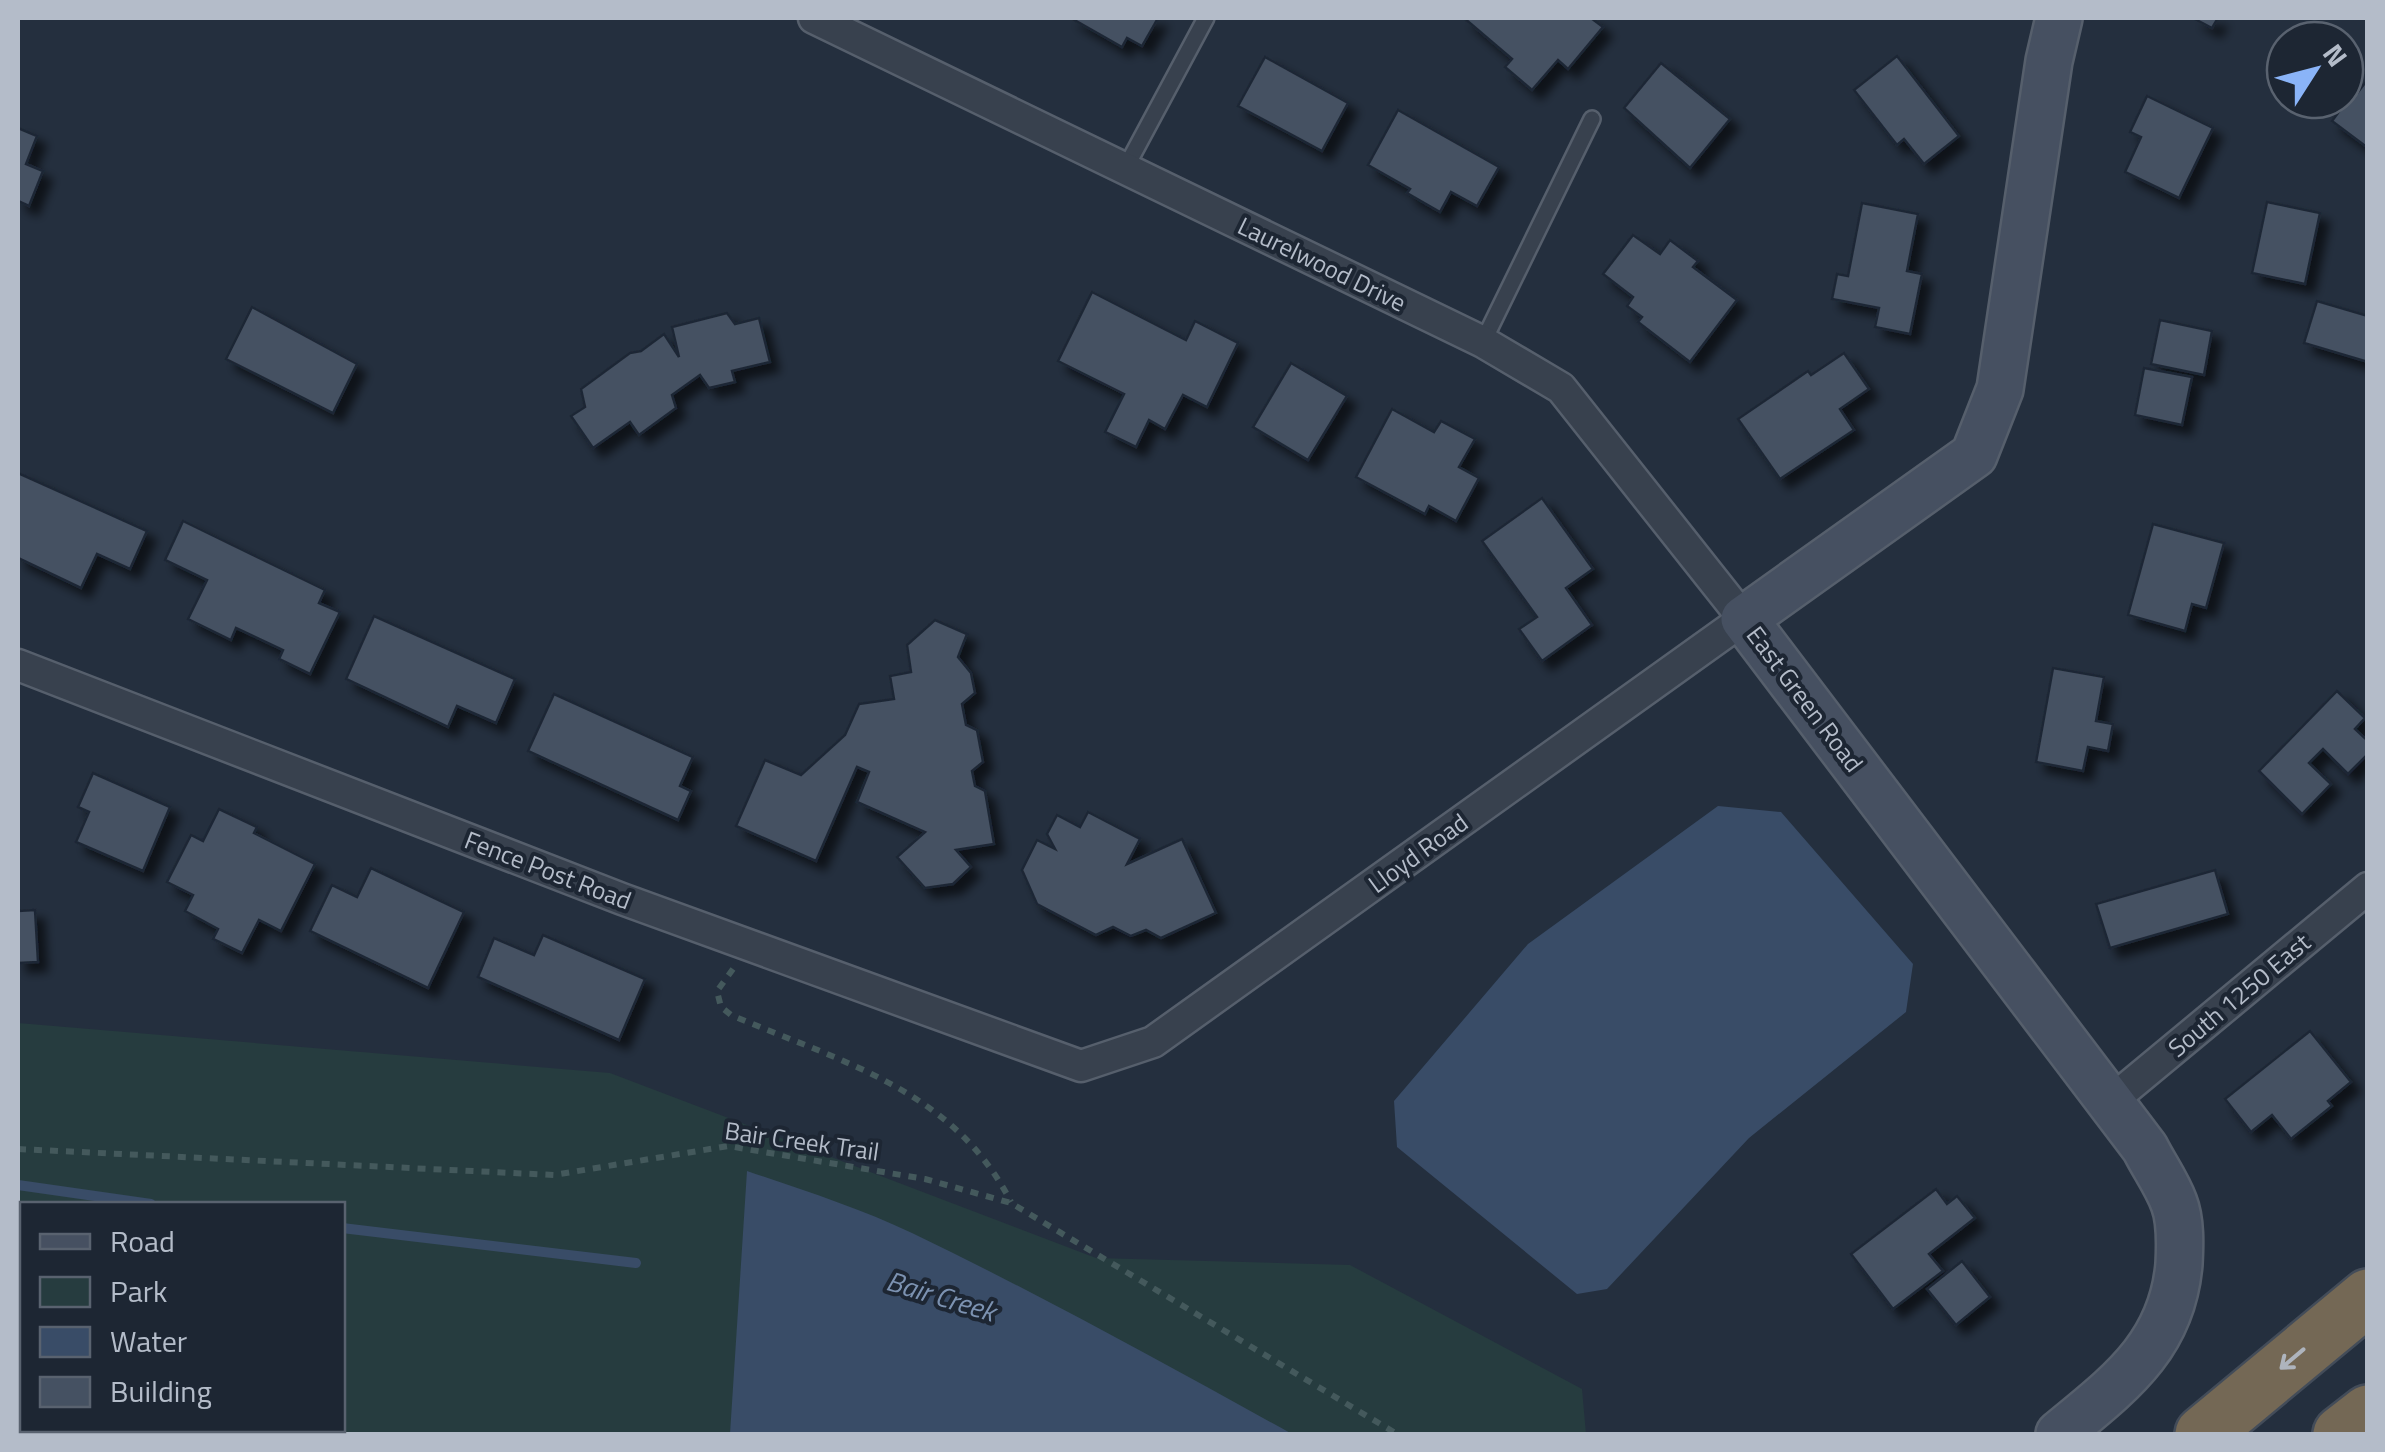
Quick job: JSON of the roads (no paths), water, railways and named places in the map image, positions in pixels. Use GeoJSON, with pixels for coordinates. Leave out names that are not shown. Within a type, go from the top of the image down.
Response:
{"type":"FeatureCollection","features":[{"type":"Feature","properties":{"kind":"highway"},"geometry":{"type":"LineString","coordinates":[[2203,1434],[2368,1297]]}},
{"type":"Feature","properties":{"kind":"highway"},"geometry":{"type":"LineString","coordinates":[[2342,1434],[2368,1413]]}},
{"type":"Feature","properties":{"kind":"street","name":"Laurelwood Drive"},"geometry":{"type":"LineString","coordinates":[[814,18],[1484,342],[1561,388],[1744,619]]}},
{"type":"Feature","properties":{"kind":"street","name":"East Green Road"},"geometry":{"type":"LineString","coordinates":[[2058,18],[2000,389],[1974,454],[1744,619],[2145,1148],[2175,1204],[2180,1246],[2177,1286],[2161,1332],[2134,1372],[2059,1434]]}},
{"type":"Feature","properties":{"kind":"street","name":"Lloyd Road"},"geometry":{"type":"LineString","coordinates":[[1081,1066],[1154,1042],[1744,619]]}},
{"type":"Feature","properties":{"kind":"street","name":"Fence Post Road"},"geometry":{"type":"LineString","coordinates":[[18,666],[622,898],[1081,1066]]}},
{"type":"Feature","properties":{"kind":"street","name":"South 1250 East"},"geometry":{"type":"LineString","coordinates":[[2110,1102],[2368,888]]}},
{"type":"Feature","properties":{"kind":"lane"},"geometry":{"type":"LineString","coordinates":[[1125,169],[1206,18]]}},
{"type":"Feature","properties":{"kind":"lane"},"geometry":{"type":"LineString","coordinates":[[1484,342],[1592,119]]}},
{"type":"Feature","properties":{"kind":"water"},"geometry":{"type":"Polygon","coordinates":[[[1718,806],[1781,812],[1913,964],[1906,1012],[1749,1138],[1607,1289],[1577,1294],[1397,1147],[1394,1101],[1528,944],[1718,806]]]}},
{"type":"Feature","properties":{"kind":"water"},"geometry":{"type":"Polygon","coordinates":[[[747,1171],[912,1233],[1292,1434],[730,1434],[747,1171]]]}},
{"type":"Feature","properties":{"kind":"waterway","name":"Bair Creek"},"geometry":{"type":"LineString","coordinates":[[18,1185],[137,1202]]}},
{"type":"Feature","properties":{"kind":"waterway","name":"Bair Creek"},"geometry":{"type":"LineString","coordinates":[[345,1228],[636,1263]]}}]}
